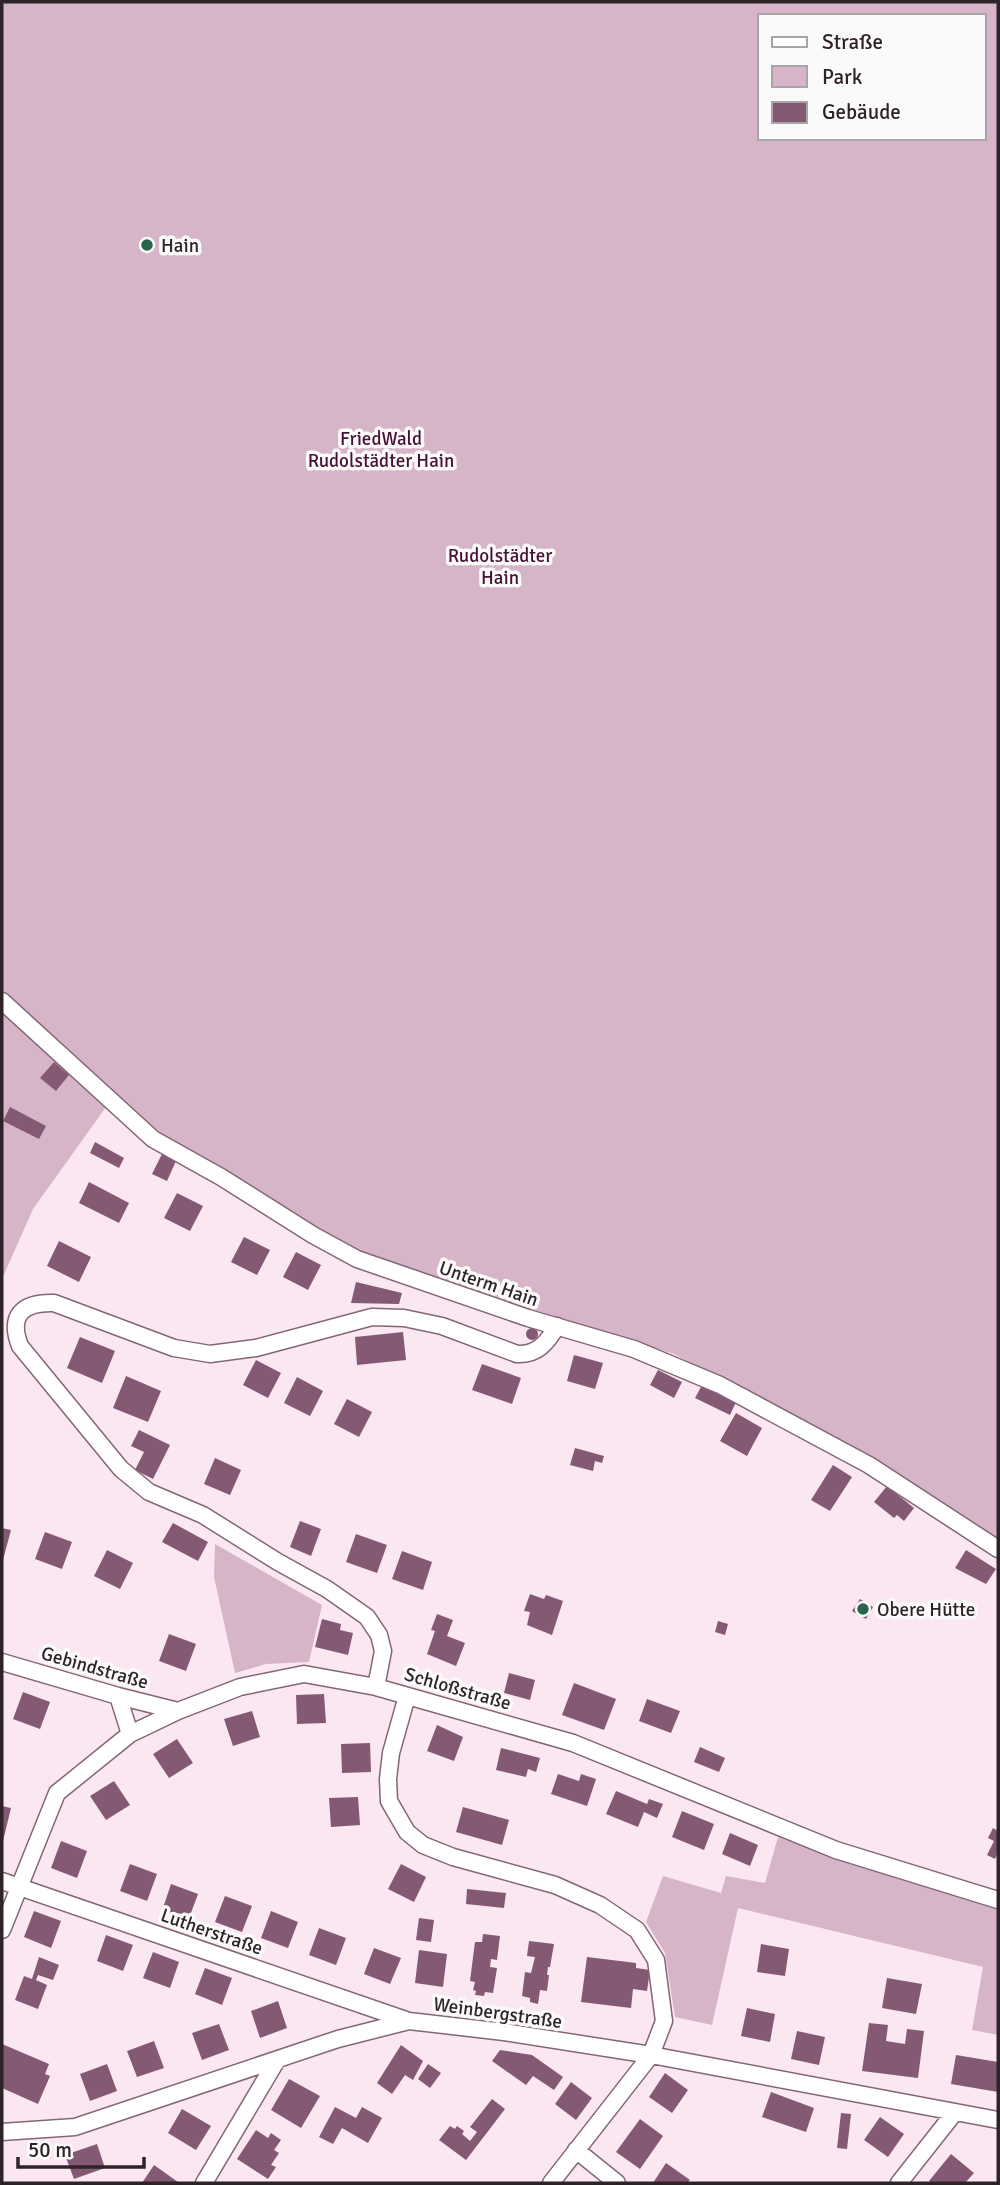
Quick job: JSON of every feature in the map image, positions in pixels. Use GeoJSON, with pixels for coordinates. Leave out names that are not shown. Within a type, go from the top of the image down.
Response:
{"type":"FeatureCollection","features":[{"type":"Feature","properties":{"kind":"street","name":"Unterm Hain"},"geometry":{"type":"LineString","coordinates":[[2,1001],[153,1139],[222,1177],[313,1235],[357,1259],[634,1349],[720,1385],[869,1465],[998,1549]]}},
{"type":"Feature","properties":{"kind":"street"},"geometry":{"type":"LineString","coordinates":[[376,1687],[383,1651],[379,1635],[367,1617],[327,1589],[203,1515],[149,1492],[136,1483],[121,1469],[20,1346],[14,1331],[18,1315],[24,1308],[40,1303],[54,1303],[174,1348],[210,1354],[257,1348],[372,1317],[404,1318],[442,1326],[526,1355],[548,1342],[557,1326]]}},
{"type":"Feature","properties":{"kind":"street","name":"Gebindstraße"},"geometry":{"type":"LineString","coordinates":[[2,1662],[178,1711]]}},
{"type":"Feature","properties":{"kind":"street","name":"Schloßstraße"},"geometry":{"type":"LineString","coordinates":[[2,1930],[57,1793],[130,1734],[178,1711],[240,1688],[304,1674],[376,1687],[573,1743],[836,1850],[998,1899]]}},
{"type":"Feature","properties":{"kind":"street"},"geometry":{"type":"LineString","coordinates":[[118,1696],[130,1734]]}},
{"type":"Feature","properties":{"kind":"street"},"geometry":{"type":"LineString","coordinates":[[407,1696],[391,1753],[388,1779],[389,1801],[407,1832],[423,1845],[453,1857],[555,1885],[600,1905],[637,1930],[656,1961],[664,2021],[651,2055],[551,2183]]}},
{"type":"Feature","properties":{"kind":"street","name":"Lutherstraße"},"geometry":{"type":"LineString","coordinates":[[2,1881],[409,2021]]}},
{"type":"Feature","properties":{"kind":"street","name":"Weinbergstraße"},"geometry":{"type":"LineString","coordinates":[[2,2132],[75,2127],[338,2039],[409,2021],[504,2032],[651,2055],[998,2120]]}},
{"type":"Feature","properties":{"kind":"street"},"geometry":{"type":"LineString","coordinates":[[204,2183],[277,2060]]}},
{"type":"Feature","properties":{"kind":"street"},"geometry":{"type":"LineString","coordinates":[[899,2183],[955,2112]]}},
{"type":"Feature","properties":{"kind":"street"},"geometry":{"type":"LineString","coordinates":[[576,2150],[617,2183]]}},
{"type":"Feature","properties":{"kind":"green space","name":"Rudolstädter Hain"},"geometry":{"type":"Polygon","coordinates":[[[2,2],[998,2],[998,1542],[756,1397],[674,1354],[402,1268],[339,1242],[147,1128],[2,994],[2,2]]]}},
{"type":"Feature","properties":{"kind":"green space"},"geometry":{"type":"Polygon","coordinates":[[[2,1012],[106,1107],[33,1209],[2,1279],[2,1012]]]}},
{"type":"Feature","properties":{"kind":"green space"},"geometry":{"type":"Polygon","coordinates":[[[215,1544],[322,1605],[309,1662],[266,1664],[235,1673],[214,1577],[215,1544]]]}},
{"type":"Feature","properties":{"kind":"green space"},"geometry":{"type":"Polygon","coordinates":[[[778,1837],[834,1858],[998,1906],[998,2035],[972,2030],[983,1967],[738,1908],[712,2025],[675,2017],[665,1953],[646,1922],[663,1876],[721,1893],[726,1876],[765,1883],[778,1837]]]}},
{"type":"Feature","properties":{"kind":"building"},"geometry":{"type":"Polygon","coordinates":[[[54,1062],[69,1075],[56,1091],[40,1078],[54,1062]]]}},
{"type":"Feature","properties":{"kind":"building"},"geometry":{"type":"Polygon","coordinates":[[[10,1107],[46,1126],[39,1139],[3,1121],[10,1107]]]}},
{"type":"Feature","properties":{"kind":"building"},"geometry":{"type":"Polygon","coordinates":[[[95,1142],[124,1158],[119,1168],[90,1153],[95,1142]]]}},
{"type":"Feature","properties":{"kind":"building"},"geometry":{"type":"Polygon","coordinates":[[[162,1154],[176,1161],[167,1181],[152,1174],[162,1154]]]}},
{"type":"Feature","properties":{"kind":"building"},"geometry":{"type":"Polygon","coordinates":[[[89,1182],[129,1203],[119,1223],[79,1203],[89,1182]]]}},
{"type":"Feature","properties":{"kind":"building"},"geometry":{"type":"Polygon","coordinates":[[[177,1193],[203,1206],[190,1231],[164,1218],[177,1193]]]}},
{"type":"Feature","properties":{"kind":"building"},"geometry":{"type":"Polygon","coordinates":[[[244,1237],[270,1250],[257,1275],[231,1262],[244,1237]]]}},
{"type":"Feature","properties":{"kind":"building"},"geometry":{"type":"Polygon","coordinates":[[[59,1241],[91,1257],[79,1282],[47,1266],[59,1241]]]}},
{"type":"Feature","properties":{"kind":"building"},"geometry":{"type":"Polygon","coordinates":[[[296,1252],[321,1265],[308,1290],[283,1277],[296,1252]]]}},
{"type":"Feature","properties":{"kind":"building"},"geometry":{"type":"Polygon","coordinates":[[[356,1282],[402,1293],[399,1304],[351,1303],[356,1282]]]}},
{"type":"Feature","properties":{"kind":"building"},"geometry":{"type":"Polygon","coordinates":[[[532,1328],[538,1334],[532,1340],[526,1334],[532,1328]]]}},
{"type":"Feature","properties":{"kind":"building"},"geometry":{"type":"Polygon","coordinates":[[[403,1332],[406,1360],[357,1365],[355,1337],[403,1332]]]}},
{"type":"Feature","properties":{"kind":"building"},"geometry":{"type":"Polygon","coordinates":[[[80,1337],[115,1351],[102,1383],[67,1368],[80,1337]]]}},
{"type":"Feature","properties":{"kind":"building"},"geometry":{"type":"Polygon","coordinates":[[[574,1355],[603,1363],[595,1389],[567,1381],[574,1355]]]}},
{"type":"Feature","properties":{"kind":"building"},"geometry":{"type":"Polygon","coordinates":[[[256,1360],[281,1373],[268,1398],[243,1385],[256,1360]]]}},
{"type":"Feature","properties":{"kind":"building"},"geometry":{"type":"Polygon","coordinates":[[[482,1364],[521,1378],[512,1404],[472,1390],[482,1364]]]}},
{"type":"Feature","properties":{"kind":"building"},"geometry":{"type":"Polygon","coordinates":[[[658,1370],[682,1382],[674,1398],[650,1385],[658,1370]]]}},
{"type":"Feature","properties":{"kind":"building"},"geometry":{"type":"Polygon","coordinates":[[[126,1376],[161,1391],[148,1422],[113,1408],[126,1376]]]}},
{"type":"Feature","properties":{"kind":"building"},"geometry":{"type":"Polygon","coordinates":[[[297,1377],[323,1391],[310,1416],[284,1403],[297,1377]]]}},
{"type":"Feature","properties":{"kind":"building"},"geometry":{"type":"Polygon","coordinates":[[[702,1385],[736,1402],[730,1415],[695,1398],[702,1385]]]}},
{"type":"Feature","properties":{"kind":"building"},"geometry":{"type":"Polygon","coordinates":[[[347,1399],[372,1412],[359,1437],[334,1424],[347,1399]]]}},
{"type":"Feature","properties":{"kind":"building"},"geometry":{"type":"Polygon","coordinates":[[[736,1413],[762,1428],[747,1456],[720,1441],[736,1413]]]}},
{"type":"Feature","properties":{"kind":"building"},"geometry":{"type":"Polygon","coordinates":[[[139,1430],[170,1445],[153,1479],[135,1470],[144,1452],[131,1446],[139,1430]]]}},
{"type":"Feature","properties":{"kind":"building"},"geometry":{"type":"Polygon","coordinates":[[[575,1448],[604,1456],[602,1463],[595,1461],[593,1471],[570,1465],[575,1448]]]}},
{"type":"Feature","properties":{"kind":"building"},"geometry":{"type":"Polygon","coordinates":[[[215,1458],[241,1470],[230,1495],[204,1484],[215,1458]]]}},
{"type":"Feature","properties":{"kind":"building"},"geometry":{"type":"Polygon","coordinates":[[[833,1465],[852,1477],[830,1511],[811,1500],[833,1465]]]}},
{"type":"Feature","properties":{"kind":"building"},"geometry":{"type":"Polygon","coordinates":[[[887,1486],[914,1508],[904,1521],[897,1515],[894,1518],[874,1502],[887,1486]]]}},
{"type":"Feature","properties":{"kind":"building"},"geometry":{"type":"Polygon","coordinates":[[[300,1521],[321,1529],[311,1556],[290,1547],[300,1521]]]}},
{"type":"Feature","properties":{"kind":"building"},"geometry":{"type":"Polygon","coordinates":[[[173,1523],[208,1542],[198,1561],[162,1542],[173,1523]]]}},
{"type":"Feature","properties":{"kind":"building"},"geometry":{"type":"Polygon","coordinates":[[[2,1528],[11,1530],[3,1560],[2,1560],[2,1528]]]}},
{"type":"Feature","properties":{"kind":"building"},"geometry":{"type":"Polygon","coordinates":[[[45,1532],[72,1542],[62,1569],[35,1559],[45,1532]]]}},
{"type":"Feature","properties":{"kind":"building"},"geometry":{"type":"Polygon","coordinates":[[[356,1534],[387,1545],[377,1573],[346,1562],[356,1534]]]}},
{"type":"Feature","properties":{"kind":"building"},"geometry":{"type":"Polygon","coordinates":[[[107,1550],[133,1563],[120,1589],[94,1576],[107,1550]]]}},
{"type":"Feature","properties":{"kind":"building"},"geometry":{"type":"Polygon","coordinates":[[[966,1550],[996,1569],[986,1584],[955,1568],[966,1550]]]}},
{"type":"Feature","properties":{"kind":"building"},"geometry":{"type":"Polygon","coordinates":[[[402,1551],[432,1562],[423,1590],[392,1579],[402,1551]]]}},
{"type":"Feature","properties":{"kind":"building"},"geometry":{"type":"Polygon","coordinates":[[[530,1594],[544,1599],[546,1595],[563,1601],[552,1635],[527,1625],[530,1612],[524,1611],[530,1594]]]}},
{"type":"Feature","properties":{"kind":"building","name":"Obere Hütte"},"geometry":{"type":"Polygon","coordinates":[[[860,1599],[873,1607],[866,1619],[852,1611],[860,1599]]]}},
{"type":"Feature","properties":{"kind":"building"},"geometry":{"type":"Polygon","coordinates":[[[437,1614],[453,1620],[447,1636],[465,1643],[456,1666],[427,1654],[435,1631],[431,1630],[437,1614]]]}},
{"type":"Feature","properties":{"kind":"building"},"geometry":{"type":"Polygon","coordinates":[[[322,1619],[341,1624],[340,1630],[353,1633],[348,1655],[315,1647],[322,1619]]]}},
{"type":"Feature","properties":{"kind":"building"},"geometry":{"type":"Polygon","coordinates":[[[718,1621],[728,1624],[725,1635],[715,1632],[718,1621]]]}},
{"type":"Feature","properties":{"kind":"building"},"geometry":{"type":"Polygon","coordinates":[[[169,1634],[196,1644],[186,1671],[159,1661],[169,1634]]]}},
{"type":"Feature","properties":{"kind":"building"},"geometry":{"type":"Polygon","coordinates":[[[509,1673],[535,1680],[530,1700],[504,1693],[509,1673]]]}},
{"type":"Feature","properties":{"kind":"building"},"geometry":{"type":"Polygon","coordinates":[[[574,1683],[616,1699],[604,1730],[562,1715],[574,1683]]]}},
{"type":"Feature","properties":{"kind":"building"},"geometry":{"type":"Polygon","coordinates":[[[23,1692],[50,1702],[40,1729],[13,1719],[23,1692]]]}},
{"type":"Feature","properties":{"kind":"building"},"geometry":{"type":"Polygon","coordinates":[[[324,1694],[326,1723],[297,1724],[296,1695],[324,1694]]]}},
{"type":"Feature","properties":{"kind":"building"},"geometry":{"type":"Polygon","coordinates":[[[647,1699],[680,1711],[671,1733],[639,1721],[647,1699]]]}},
{"type":"Feature","properties":{"kind":"building"},"geometry":{"type":"Polygon","coordinates":[[[252,1711],[260,1737],[233,1746],[224,1719],[252,1711]]]}},
{"type":"Feature","properties":{"kind":"building"},"geometry":{"type":"Polygon","coordinates":[[[437,1725],[463,1737],[454,1761],[427,1751],[437,1725]]]}},
{"type":"Feature","properties":{"kind":"building"},"geometry":{"type":"Polygon","coordinates":[[[177,1739],[193,1763],[169,1778],[153,1754],[177,1739]]]}},
{"type":"Feature","properties":{"kind":"building"},"geometry":{"type":"Polygon","coordinates":[[[370,1743],[371,1772],[342,1773],[341,1744],[370,1743]]]}},
{"type":"Feature","properties":{"kind":"building"},"geometry":{"type":"Polygon","coordinates":[[[700,1747],[725,1758],[719,1772],[694,1762],[700,1747]]]}},
{"type":"Feature","properties":{"kind":"building"},"geometry":{"type":"Polygon","coordinates":[[[501,1748],[540,1758],[536,1772],[528,1769],[526,1777],[496,1770],[501,1748]]]}},
{"type":"Feature","properties":{"kind":"building"},"geometry":{"type":"Polygon","coordinates":[[[558,1774],[579,1781],[581,1774],[596,1779],[587,1806],[551,1794],[558,1774]]]}},
{"type":"Feature","properties":{"kind":"building"},"geometry":{"type":"Polygon","coordinates":[[[114,1781],[130,1805],[106,1820],[90,1796],[114,1781]]]}},
{"type":"Feature","properties":{"kind":"building"},"geometry":{"type":"Polygon","coordinates":[[[616,1791],[647,1804],[649,1799],[663,1804],[657,1818],[644,1812],[638,1827],[606,1814],[616,1791]]]}},
{"type":"Feature","properties":{"kind":"building"},"geometry":{"type":"Polygon","coordinates":[[[358,1797],[360,1825],[331,1827],[329,1798],[358,1797]]]}},
{"type":"Feature","properties":{"kind":"building"},"geometry":{"type":"Polygon","coordinates":[[[2,1806],[11,1808],[3,1841],[2,1841],[2,1806]]]}},
{"type":"Feature","properties":{"kind":"building"},"geometry":{"type":"Polygon","coordinates":[[[463,1807],[509,1820],[502,1845],[456,1832],[463,1807]]]}},
{"type":"Feature","properties":{"kind":"building"},"geometry":{"type":"Polygon","coordinates":[[[682,1811],[714,1824],[704,1850],[672,1837],[682,1811]]]}},
{"type":"Feature","properties":{"kind":"building"},"geometry":{"type":"Polygon","coordinates":[[[993,1828],[998,1831],[998,1852],[995,1859],[987,1855],[994,1841],[988,1838],[993,1828]]]}},
{"type":"Feature","properties":{"kind":"building"},"geometry":{"type":"Polygon","coordinates":[[[730,1833],[758,1845],[750,1866],[722,1854],[730,1833]]]}},
{"type":"Feature","properties":{"kind":"building"},"geometry":{"type":"Polygon","coordinates":[[[61,1841],[87,1851],[77,1878],[51,1868],[61,1841]]]}},
{"type":"Feature","properties":{"kind":"building"},"geometry":{"type":"Polygon","coordinates":[[[130,1864],[157,1874],[147,1901],[120,1891],[130,1864]]]}},
{"type":"Feature","properties":{"kind":"building"},"geometry":{"type":"Polygon","coordinates":[[[401,1864],[426,1877],[414,1902],[388,1889],[401,1864]]]}},
{"type":"Feature","properties":{"kind":"building"},"geometry":{"type":"Polygon","coordinates":[[[171,1884],[198,1894],[188,1921],[162,1911],[171,1884]]]}},
{"type":"Feature","properties":{"kind":"building"},"geometry":{"type":"Polygon","coordinates":[[[467,1889],[506,1893],[504,1908],[466,1904],[467,1889]]]}},
{"type":"Feature","properties":{"kind":"building"},"geometry":{"type":"Polygon","coordinates":[[[225,1896],[252,1906],[242,1932],[215,1922],[225,1896]]]}},
{"type":"Feature","properties":{"kind":"building"},"geometry":{"type":"Polygon","coordinates":[[[34,1911],[61,1921],[51,1948],[24,1937],[34,1911]]]}},
{"type":"Feature","properties":{"kind":"building"},"geometry":{"type":"Polygon","coordinates":[[[271,1911],[298,1922],[288,1948],[261,1938],[271,1911]]]}},
{"type":"Feature","properties":{"kind":"building"},"geometry":{"type":"Polygon","coordinates":[[[419,1918],[434,1920],[431,1942],[416,1940],[419,1918]]]}},
{"type":"Feature","properties":{"kind":"building"},"geometry":{"type":"Polygon","coordinates":[[[319,1928],[346,1938],[336,1965],[309,1955],[319,1928]]]}},
{"type":"Feature","properties":{"kind":"building"},"geometry":{"type":"Polygon","coordinates":[[[483,1934],[500,1936],[497,1960],[491,1959],[490,1967],[497,1968],[493,1993],[485,1992],[484,1996],[475,1995],[475,1982],[470,1981],[475,1942],[482,1942],[483,1934]]]}},
{"type":"Feature","properties":{"kind":"building"},"geometry":{"type":"Polygon","coordinates":[[[106,1935],[133,1945],[123,1971],[97,1961],[106,1935]]]}},
{"type":"Feature","properties":{"kind":"building"},"geometry":{"type":"Polygon","coordinates":[[[529,1941],[554,1944],[548,1967],[547,1991],[540,1990],[538,2004],[522,1996],[525,1972],[531,1973],[535,1957],[527,1956],[529,1941]]]}},
{"type":"Feature","properties":{"kind":"building"},"geometry":{"type":"Polygon","coordinates":[[[761,1944],[789,1949],[785,1976],[757,1972],[761,1944]]]}},
{"type":"Feature","properties":{"kind":"building"},"geometry":{"type":"Polygon","coordinates":[[[374,1948],[401,1958],[390,1984],[364,1974],[374,1948]]]}},
{"type":"Feature","properties":{"kind":"building"},"geometry":{"type":"Polygon","coordinates":[[[419,1950],[447,1954],[443,1987],[415,1983],[419,1950]]]}},
{"type":"Feature","properties":{"kind":"building"},"geometry":{"type":"Polygon","coordinates":[[[153,1952],[179,1962],[170,1988],[143,1978],[153,1952]]]}},
{"type":"Feature","properties":{"kind":"building"},"geometry":{"type":"Polygon","coordinates":[[[39,1957],[59,1965],[53,1980],[38,1975],[36,1980],[47,1985],[38,2009],[15,2000],[24,1976],[32,1979],[39,1957]]]}},
{"type":"Feature","properties":{"kind":"building"},"geometry":{"type":"Polygon","coordinates":[[[587,1957],[636,1963],[636,1968],[650,1970],[647,1991],[633,1989],[631,2008],[581,2002],[587,1957]]]}},
{"type":"Feature","properties":{"kind":"building"},"geometry":{"type":"Polygon","coordinates":[[[205,1968],[232,1978],[222,2005],[195,1994],[205,1968]]]}},
{"type":"Feature","properties":{"kind":"building"},"geometry":{"type":"Polygon","coordinates":[[[887,1978],[922,1984],[916,2014],[882,2008],[887,1978]]]}},
{"type":"Feature","properties":{"kind":"building"},"geometry":{"type":"Polygon","coordinates":[[[278,2001],[287,2028],[260,2038],[251,2011],[278,2001]]]}},
{"type":"Feature","properties":{"kind":"building"},"geometry":{"type":"Polygon","coordinates":[[[747,2008],[775,2014],[770,2042],[741,2036],[747,2008]]]}},
{"type":"Feature","properties":{"kind":"building"},"geometry":{"type":"Polygon","coordinates":[[[869,2023],[888,2025],[886,2041],[905,2044],[907,2029],[924,2031],[918,2078],[862,2071],[869,2023]]]}},
{"type":"Feature","properties":{"kind":"building"},"geometry":{"type":"Polygon","coordinates":[[[219,2024],[229,2050],[202,2060],[192,2033],[219,2024]]]}},
{"type":"Feature","properties":{"kind":"building"},"geometry":{"type":"Polygon","coordinates":[[[797,2031],[825,2037],[819,2065],[791,2059],[797,2031]]]}},
{"type":"Feature","properties":{"kind":"building"},"geometry":{"type":"Polygon","coordinates":[[[154,2041],[164,2068],[137,2077],[127,2051],[154,2041]]]}},
{"type":"Feature","properties":{"kind":"building"},"geometry":{"type":"Polygon","coordinates":[[[2,2044],[49,2064],[45,2074],[50,2076],[38,2104],[2,2088],[2,2044]]]}},
{"type":"Feature","properties":{"kind":"building"},"geometry":{"type":"Polygon","coordinates":[[[401,2045],[423,2061],[413,2080],[405,2075],[392,2094],[377,2083],[401,2045]]]}},
{"type":"Feature","properties":{"kind":"building"},"geometry":{"type":"Polygon","coordinates":[[[500,2050],[532,2055],[563,2077],[554,2090],[533,2076],[526,2085],[492,2061],[500,2050]]]}},
{"type":"Feature","properties":{"kind":"building"},"geometry":{"type":"Polygon","coordinates":[[[956,2055],[998,2062],[998,2092],[951,2084],[956,2055]]]}},
{"type":"Feature","properties":{"kind":"building"},"geometry":{"type":"Polygon","coordinates":[[[107,2064],[117,2091],[90,2101],[80,2074],[107,2064]]]}},
{"type":"Feature","properties":{"kind":"building"},"geometry":{"type":"Polygon","coordinates":[[[428,2064],[441,2073],[430,2088],[418,2079],[428,2064]]]}},
{"type":"Feature","properties":{"kind":"building"},"geometry":{"type":"Polygon","coordinates":[[[665,2073],[688,2090],[672,2113],[649,2097],[665,2073]]]}},
{"type":"Feature","properties":{"kind":"building"},"geometry":{"type":"Polygon","coordinates":[[[289,2079],[320,2096],[301,2128],[271,2110],[289,2079]]]}},
{"type":"Feature","properties":{"kind":"building"},"geometry":{"type":"Polygon","coordinates":[[[571,2082],[592,2098],[576,2120],[555,2104],[571,2082]]]}},
{"type":"Feature","properties":{"kind":"building"},"geometry":{"type":"Polygon","coordinates":[[[771,2092],[814,2108],[806,2132],[762,2117],[771,2092]]]}},
{"type":"Feature","properties":{"kind":"building"},"geometry":{"type":"Polygon","coordinates":[[[492,2099],[505,2109],[466,2160],[439,2140],[450,2126],[455,2129],[457,2126],[470,2141],[477,2132],[470,2127],[492,2099]]]}},
{"type":"Feature","properties":{"kind":"building"},"geometry":{"type":"Polygon","coordinates":[[[335,2107],[356,2118],[362,2107],[382,2118],[368,2143],[342,2128],[333,2144],[319,2137],[335,2107]]]}},
{"type":"Feature","properties":{"kind":"building"},"geometry":{"type":"Polygon","coordinates":[[[182,2109],[211,2126],[196,2150],[168,2133],[182,2109]]]}},
{"type":"Feature","properties":{"kind":"building"},"geometry":{"type":"Polygon","coordinates":[[[841,2113],[851,2114],[847,2149],[837,2148],[841,2113]]]}},
{"type":"Feature","properties":{"kind":"building"},"geometry":{"type":"Polygon","coordinates":[[[880,2117],[904,2134],[888,2157],[864,2140],[880,2117]]]}},
{"type":"Feature","properties":{"kind":"building"},"geometry":{"type":"Polygon","coordinates":[[[640,2119],[663,2136],[640,2169],[616,2152],[640,2119]]]}},
{"type":"Feature","properties":{"kind":"building"},"geometry":{"type":"Polygon","coordinates":[[[256,2130],[268,2138],[271,2133],[281,2140],[274,2150],[279,2153],[271,2165],[276,2167],[268,2179],[237,2159],[256,2130]]]}},
{"type":"Feature","properties":{"kind":"building"},"geometry":{"type":"Polygon","coordinates":[[[97,2144],[105,2168],[74,2179],[65,2155],[97,2144]]]}},
{"type":"Feature","properties":{"kind":"building"},"geometry":{"type":"Polygon","coordinates":[[[951,2154],[974,2173],[965,2183],[929,2181],[951,2154]]]}},
{"type":"Feature","properties":{"kind":"building"},"geometry":{"type":"Polygon","coordinates":[[[666,2163],[690,2180],[687,2183],[653,2183],[666,2163]]]}},
{"type":"Feature","properties":{"kind":"building"},"geometry":{"type":"Polygon","coordinates":[[[154,2165],[178,2182],[142,2183],[154,2165]]]}},
{"type":"Feature","properties":{"kind":"place","name":"Hain"},"geometry":{"type":"Point","coordinates":[147,245]}},
{"type":"Feature","properties":{"kind":"place","name":"Obere Hütte"},"geometry":{"type":"Point","coordinates":[863,1609]}},
{"type":"Feature","properties":{"kind":"park label","name":"FriedWald Rudolstädter Hain"},"geometry":{"type":"Point","coordinates":[381,449]}}]}
